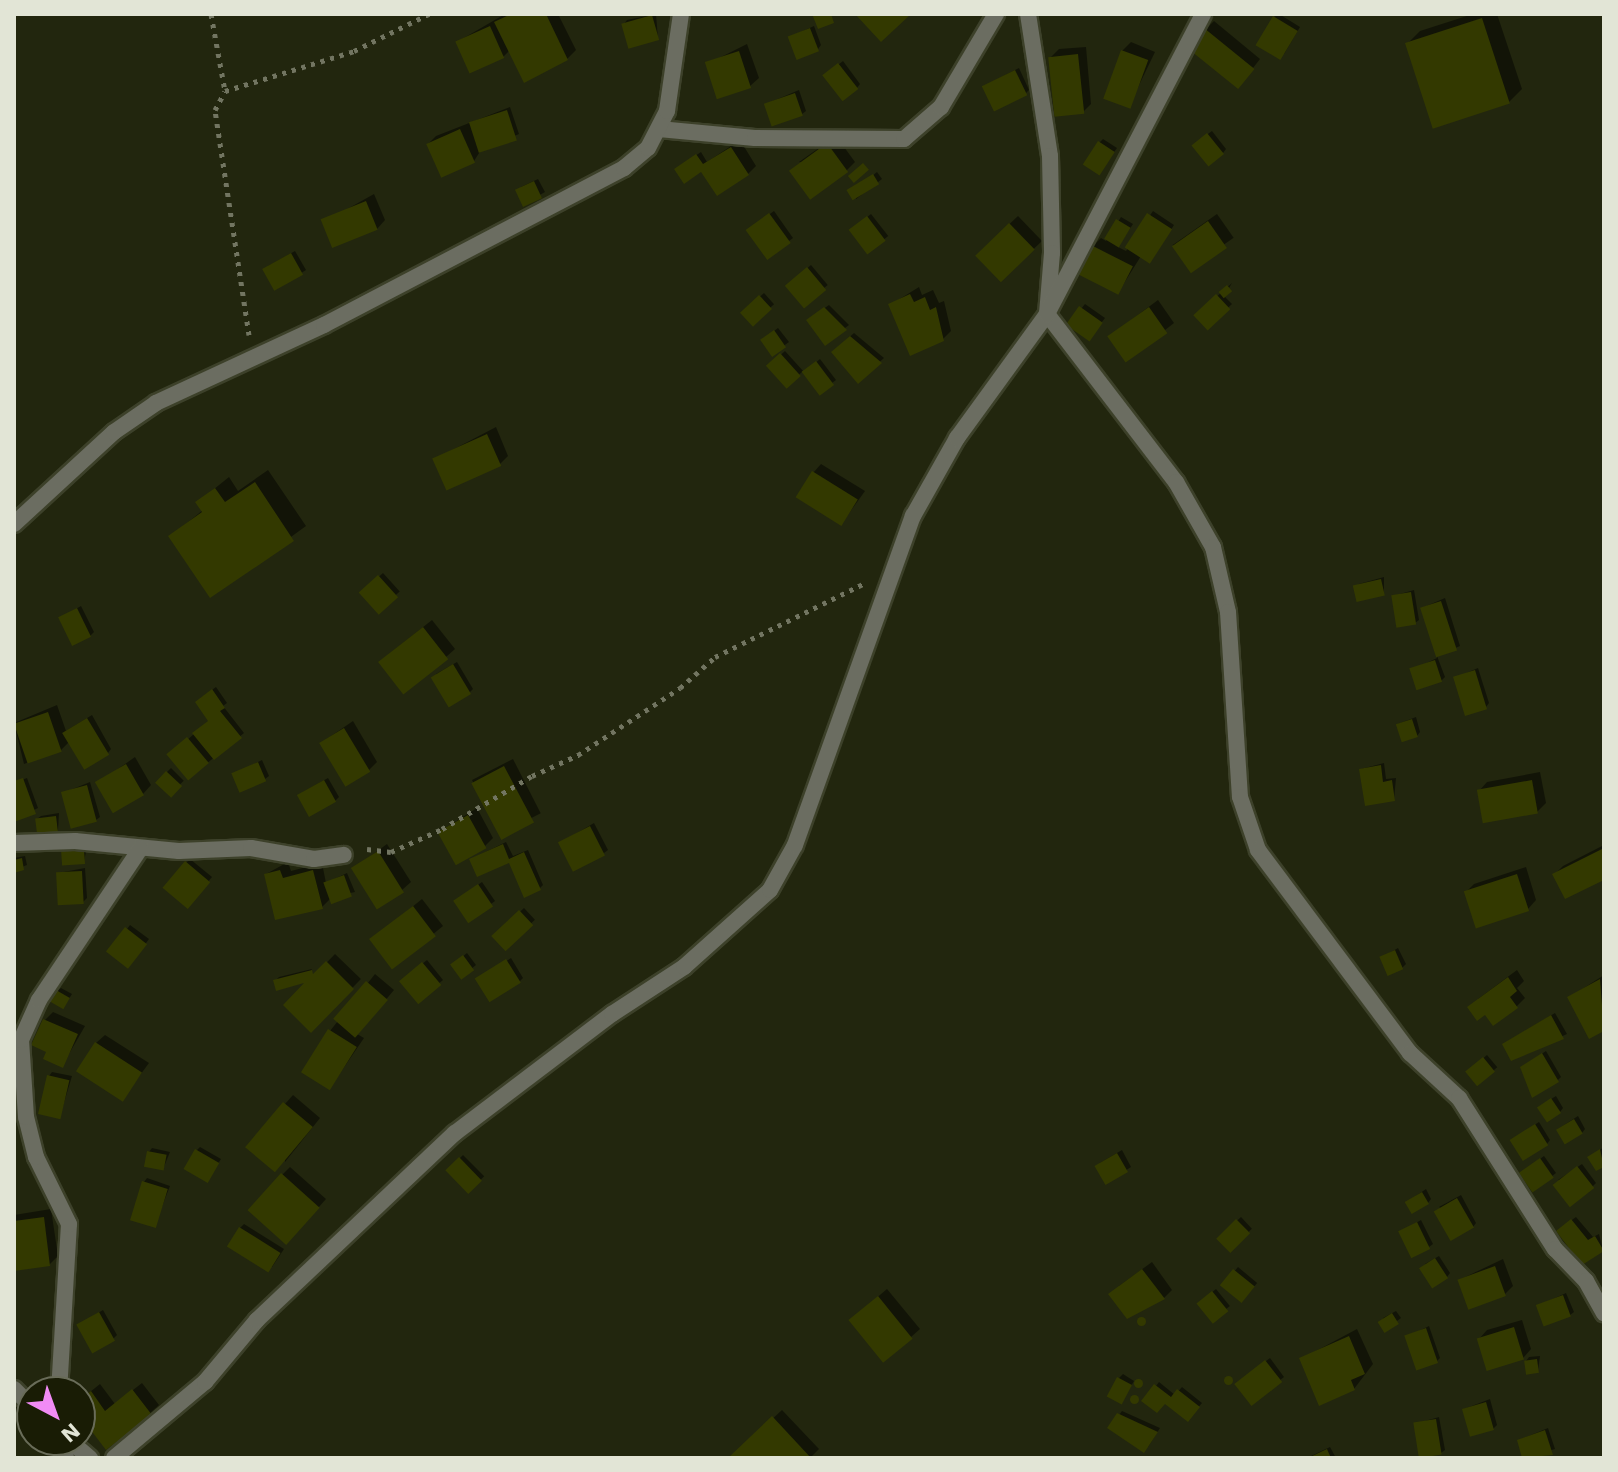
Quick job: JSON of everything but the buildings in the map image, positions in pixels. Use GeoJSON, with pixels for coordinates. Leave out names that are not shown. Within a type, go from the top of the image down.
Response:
{"type":"FeatureCollection","features":[{"type":"Feature","properties":{"kind":"street"},"geometry":{"type":"LineString","coordinates":[[14,524],[114,432],[156,403],[257,356],[595,187],[648,148],[659,129],[677,65],[681,14]]}},
{"type":"Feature","properties":{"kind":"street"},"geometry":{"type":"LineString","coordinates":[[659,129],[755,138],[904,139],[941,107],[996,14]]}},
{"type":"Feature","properties":{"kind":"street"},"geometry":{"type":"LineString","coordinates":[[1028,14],[1050,156],[1052,253],[1047,314],[1183,493],[1213,547],[1228,612],[1240,797],[1258,850],[1410,1053],[1459,1098],[1555,1249],[1586,1281],[1604,1313]]}},
{"type":"Feature","properties":{"kind":"street"},"geometry":{"type":"LineString","coordinates":[[114,1458],[205,1382],[257,1320],[455,1133],[612,1014],[684,967],[770,890],[795,845],[913,516],[957,438],[1047,314],[1203,14]]}},
{"type":"Feature","properties":{"kind":"street"},"geometry":{"type":"LineString","coordinates":[[14,843],[75,841],[140,849],[251,848],[314,859],[344,855]]}},
{"type":"Feature","properties":{"kind":"street"},"geometry":{"type":"LineString","coordinates":[[60,1376],[69,1224],[36,1157],[29,1130],[21,1040],[39,1000],[140,849]]}},
{"type":"Feature","properties":{"kind":"path"},"geometry":{"type":"LineString","coordinates":[[211,14],[225,91],[215,110],[219,162],[245,325],[257,356]]}},
{"type":"Feature","properties":{"kind":"path"},"geometry":{"type":"LineString","coordinates":[[225,91],[354,51],[429,14]]}},
{"type":"Feature","properties":{"kind":"path"},"geometry":{"type":"LineString","coordinates":[[344,855],[376,846],[391,852],[442,829],[532,776],[578,755],[680,688],[715,657],[895,566]]}}]}
